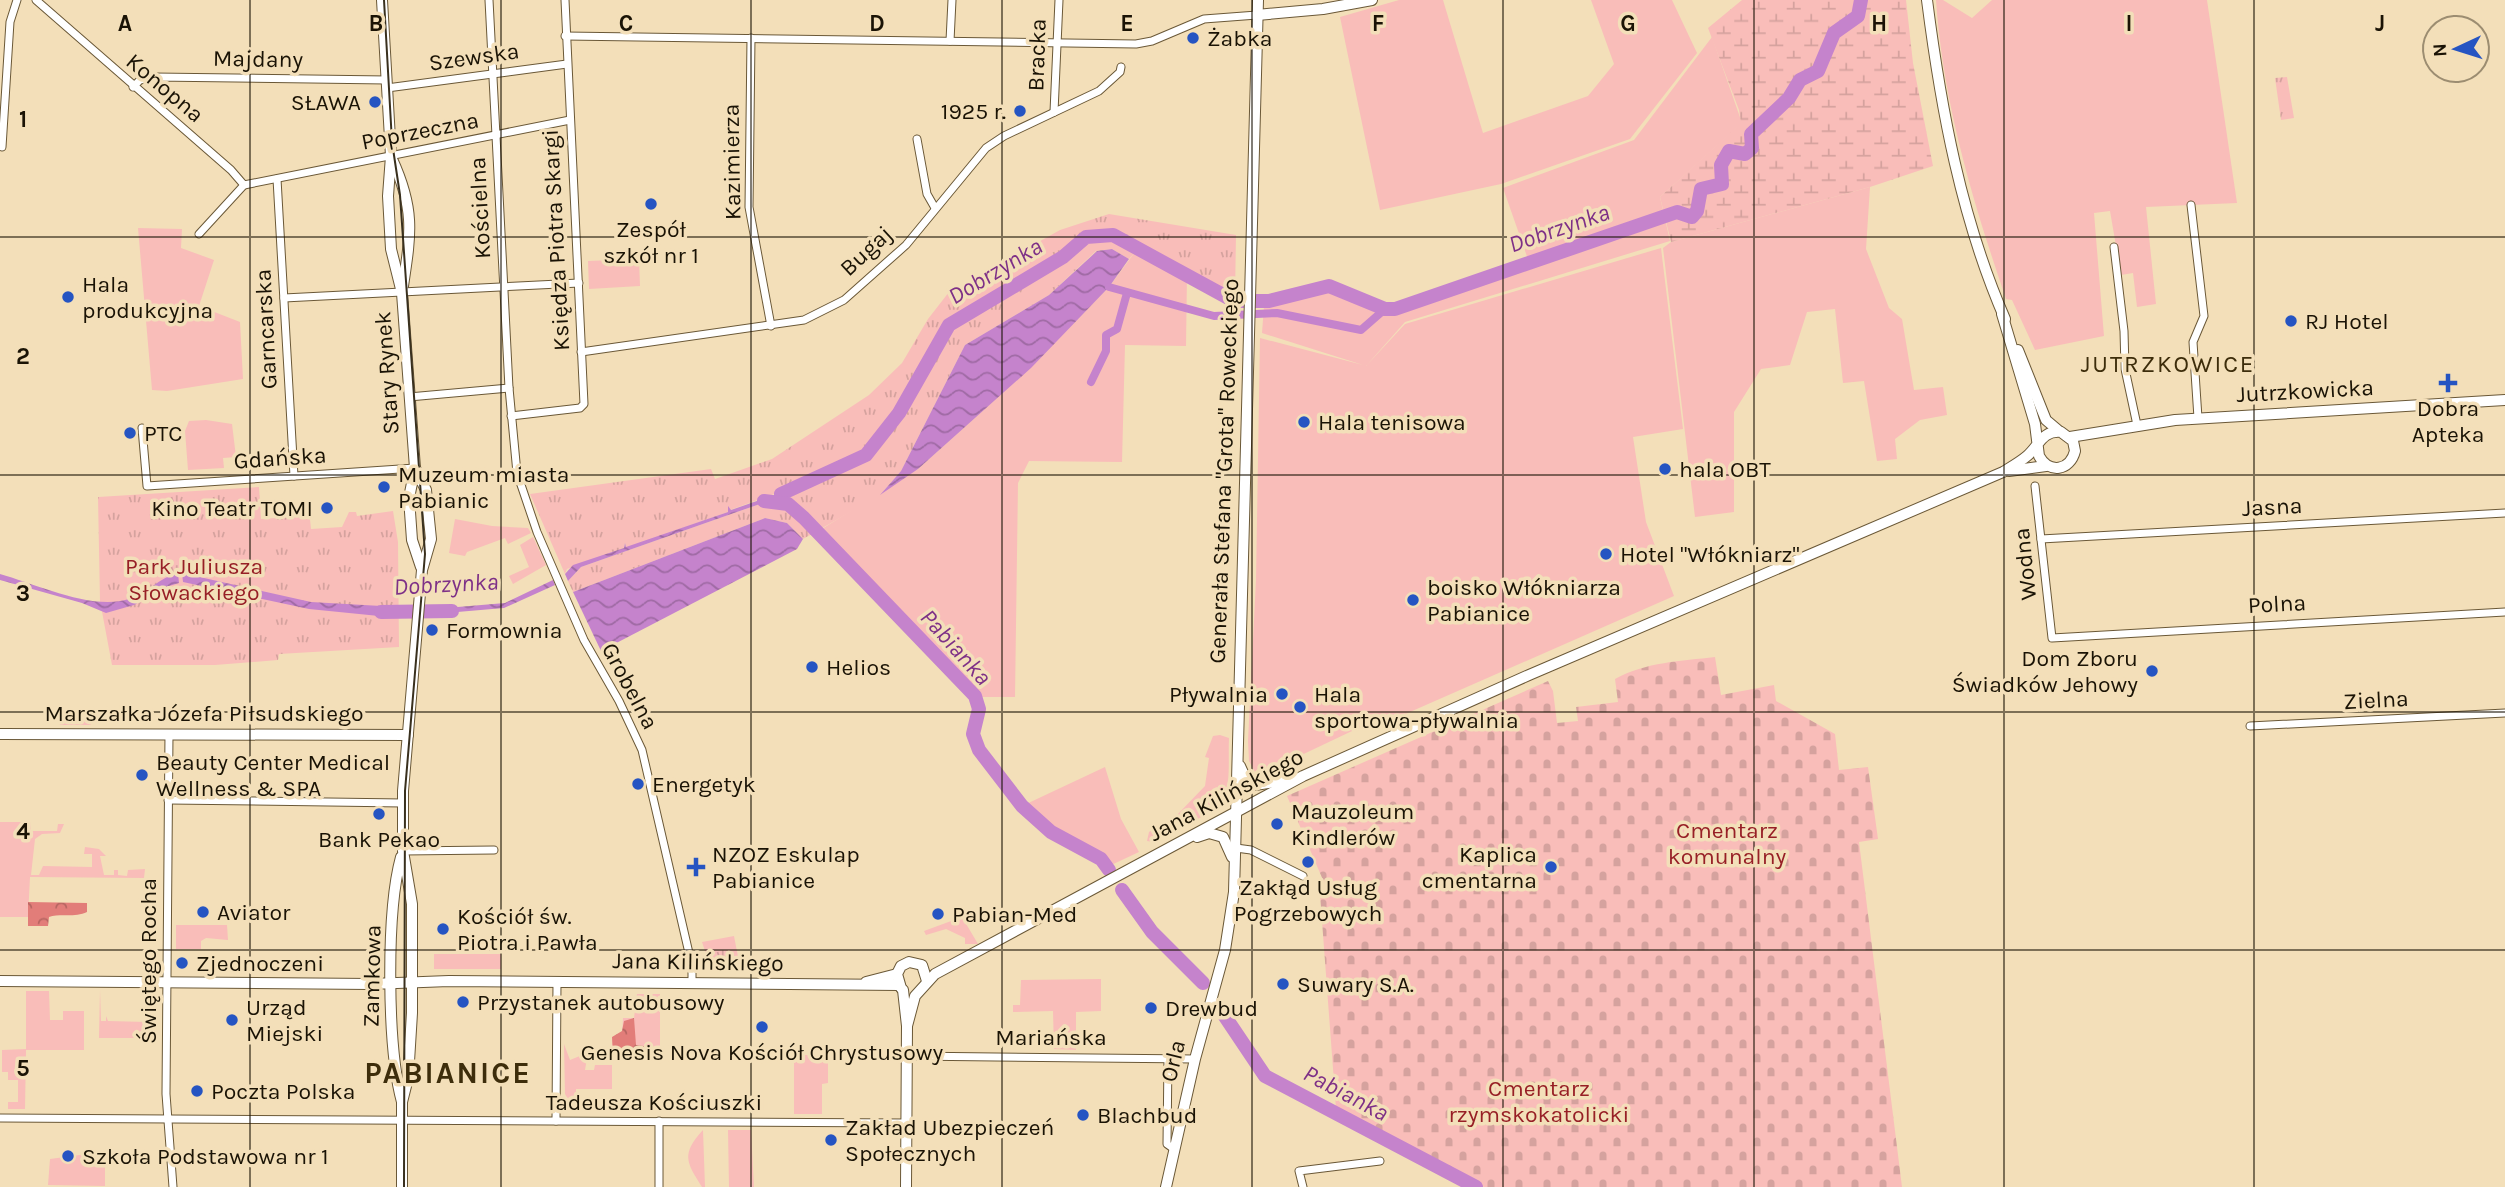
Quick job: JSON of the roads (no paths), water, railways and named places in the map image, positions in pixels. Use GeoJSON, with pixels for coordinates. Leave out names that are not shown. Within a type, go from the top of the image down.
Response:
{"type":"FeatureCollection","features":[{"type":"Feature","properties":{"kind":"street"},"geometry":{"type":"LineString","coordinates":[[2,147],[10,22],[17,0]]}},
{"type":"Feature","properties":{"kind":"street","name":"Konopna"},"geometry":{"type":"LineString","coordinates":[[36,0],[222,162],[244,185]]}},
{"type":"Feature","properties":{"kind":"street"},"geometry":{"type":"LineString","coordinates":[[382,0],[391,156],[388,196],[391,249],[402,293]]}},
{"type":"Feature","properties":{"kind":"street","name":"Kościelna"},"geometry":{"type":"LineString","coordinates":[[489,0],[503,288]]}},
{"type":"Feature","properties":{"kind":"street","name":"Księdza Piotra Skargi"},"geometry":{"type":"LineString","coordinates":[[511,416],[580,408],[584,404],[565,0]]}},
{"type":"Feature","properties":{"kind":"street"},"geometry":{"type":"LineString","coordinates":[[950,41],[952,0]]}},
{"type":"Feature","properties":{"kind":"street","name":"Bracka"},"geometry":{"type":"LineString","coordinates":[[1054,112],[1059,0]]}},
{"type":"Feature","properties":{"kind":"street","name":"Generała Stefana \"Grota\" Roweckiego"},"geometry":{"type":"LineString","coordinates":[[1216,984],[1231,921],[1235,877],[1258,0]]}},
{"type":"Feature","properties":{"kind":"street"},"geometry":{"type":"LineString","coordinates":[[565,36],[1147,42],[1204,19],[1372,0]]}},
{"type":"Feature","properties":{"kind":"street"},"geometry":{"type":"LineString","coordinates":[[1927,0],[1942,105],[1954,161],[2002,314],[2039,456],[2046,466]]}},
{"type":"Feature","properties":{"kind":"street","name":"Kazimierza"},"geometry":{"type":"LineString","coordinates":[[751,38],[748,207],[771,326]]}},
{"type":"Feature","properties":{"kind":"street","name":"Szewska"},"geometry":{"type":"LineString","coordinates":[[387,84],[567,64]]}},
{"type":"Feature","properties":{"kind":"street","name":"Bugaj"},"geometry":{"type":"LineString","coordinates":[[581,352],[804,320],[844,300],[906,245],[994,142],[1100,91],[1120,72],[1121,67]]}},
{"type":"Feature","properties":{"kind":"street","name":"Majdany"},"geometry":{"type":"LineString","coordinates":[[133,87],[140,80],[154,77],[387,84]]}},
{"type":"Feature","properties":{"kind":"street","name":"Poprzeczna"},"geometry":{"type":"LineString","coordinates":[[277,179],[570,120]]}},
{"type":"Feature","properties":{"kind":"street"},"geometry":{"type":"LineString","coordinates":[[917,139],[927,194],[935,208]]}},
{"type":"Feature","properties":{"kind":"street"},"geometry":{"type":"LineString","coordinates":[[391,156],[407,195],[410,251],[402,293]]}},
{"type":"Feature","properties":{"kind":"street"},"geometry":{"type":"LineString","coordinates":[[199,234],[244,185],[277,179]]}},
{"type":"Feature","properties":{"kind":"street","name":"Garncarska"},"geometry":{"type":"LineString","coordinates":[[277,179],[294,476]]}},
{"type":"Feature","properties":{"kind":"street"},"geometry":{"type":"LineString","coordinates":[[2191,205],[2204,316],[2193,342],[2198,418]]}},
{"type":"Feature","properties":{"kind":"street"},"geometry":{"type":"LineString","coordinates":[[2113,247],[2124,331],[2125,369],[2137,425]]}},
{"type":"Feature","properties":{"kind":"street","name":"Stary Rynek"},"geometry":{"type":"LineString","coordinates":[[422,570],[412,540],[409,498],[415,468],[402,293],[579,283]]}},
{"type":"Feature","properties":{"kind":"street"},"geometry":{"type":"LineString","coordinates":[[503,288],[511,416]]}},
{"type":"Feature","properties":{"kind":"street"},"geometry":{"type":"LineString","coordinates":[[284,298],[402,293]]}},
{"type":"Feature","properties":{"kind":"street"},"geometry":{"type":"LineString","coordinates":[[2002,314],[2046,420],[2050,426],[2065,434],[2075,451],[2072,461],[2064,467],[2046,466],[2003,472]]}},
{"type":"Feature","properties":{"kind":"street"},"geometry":{"type":"LineString","coordinates":[[409,397],[509,388]]}},
{"type":"Feature","properties":{"kind":"street","name":"Jutrzkowicka"},"geometry":{"type":"LineString","coordinates":[[2065,434],[2108,432],[2137,425],[2198,418],[2505,400]]}},
{"type":"Feature","properties":{"kind":"street","name":"Grobelna"},"geometry":{"type":"LineString","coordinates":[[511,416],[522,493],[590,653],[611,686],[642,750],[692,966],[692,983]]}},
{"type":"Feature","properties":{"kind":"street","name":"Gdańska"},"geometry":{"type":"LineString","coordinates":[[142,428],[146,486],[415,468]]}},
{"type":"Feature","properties":{"kind":"street","name":"Jutrzkowicka"},"geometry":{"type":"LineString","coordinates":[[2075,451],[2108,432]]}},
{"type":"Feature","properties":{"kind":"street"},"geometry":{"type":"LineString","coordinates":[[2003,472],[2038,444],[2045,435],[2065,434]]}},
{"type":"Feature","properties":{"kind":"street","name":"Stary Rynek"},"geometry":{"type":"LineString","coordinates":[[415,468],[426,490],[431,539],[422,570],[418,621]]}},
{"type":"Feature","properties":{"kind":"street","name":"Jana Kilińskiego"},"geometry":{"type":"LineString","coordinates":[[923,986],[963,959],[1303,776],[1528,675],[2003,472]]}},
{"type":"Feature","properties":{"kind":"street","name":"Wodna"},"geometry":{"type":"LineString","coordinates":[[2035,485],[2052,638]]}},
{"type":"Feature","properties":{"kind":"street","name":"Jasna"},"geometry":{"type":"LineString","coordinates":[[2041,539],[2505,513]]}},
{"type":"Feature","properties":{"kind":"street","name":"Polna"},"geometry":{"type":"LineString","coordinates":[[2052,638],[2505,612]]}},
{"type":"Feature","properties":{"kind":"street","name":"Zamkowa"},"geometry":{"type":"LineString","coordinates":[[402,1102],[393,1063],[393,925],[403,851],[403,803],[418,621]]}},
{"type":"Feature","properties":{"kind":"street","name":"Zielna"},"geometry":{"type":"LineString","coordinates":[[2250,726],[2505,713]]}},
{"type":"Feature","properties":{"kind":"street","name":"Marszałka Józefa Piłsudskiego"},"geometry":{"type":"LineString","coordinates":[[0,734],[408,735]]}},
{"type":"Feature","properties":{"kind":"street","name":"Świętego Rocha"},"geometry":{"type":"LineString","coordinates":[[169,734],[167,1118],[173,1187]]}},
{"type":"Feature","properties":{"kind":"street"},"geometry":{"type":"LineString","coordinates":[[1238,750],[1242,773],[1255,785],[1303,776]]}},
{"type":"Feature","properties":{"kind":"street"},"geometry":{"type":"LineString","coordinates":[[168,800],[403,803]]}},
{"type":"Feature","properties":{"kind":"street"},"geometry":{"type":"LineString","coordinates":[[1159,854],[1203,835],[1215,833],[1228,842],[1235,877]]}},
{"type":"Feature","properties":{"kind":"street"},"geometry":{"type":"LineString","coordinates":[[1236,848],[1251,850],[1303,876]]}},
{"type":"Feature","properties":{"kind":"street"},"geometry":{"type":"LineString","coordinates":[[403,851],[494,850]]}},
{"type":"Feature","properties":{"kind":"street","name":"Zamkowa"},"geometry":{"type":"LineString","coordinates":[[402,1187],[402,1102],[412,1040],[412,904],[403,851]]}},
{"type":"Feature","properties":{"kind":"street","name":"Jana Kilińskiego"},"geometry":{"type":"LineString","coordinates":[[0,981],[858,984],[900,983],[905,963],[922,965],[963,959]]}},
{"type":"Feature","properties":{"kind":"street"},"geometry":{"type":"LineString","coordinates":[[907,1026],[923,986],[922,965]]}},
{"type":"Feature","properties":{"kind":"street"},"geometry":{"type":"LineString","coordinates":[[556,1121],[558,982]]}},
{"type":"Feature","properties":{"kind":"street"},"geometry":{"type":"LineString","coordinates":[[906,1187],[907,1026],[900,983],[923,986]]}},
{"type":"Feature","properties":{"kind":"street","name":"Orla"},"geometry":{"type":"LineString","coordinates":[[1167,1187],[1195,1059],[1216,984]]}},
{"type":"Feature","properties":{"kind":"street","name":"Mariańska"},"geometry":{"type":"LineString","coordinates":[[907,1056],[1195,1059]]}},
{"type":"Feature","properties":{"kind":"street","name":"Orla"},"geometry":{"type":"LineString","coordinates":[[1168,1057],[1167,1144],[1174,1149]]}},
{"type":"Feature","properties":{"kind":"street","name":"Tadeusza Kościuszki"},"geometry":{"type":"LineString","coordinates":[[0,1118],[906,1123]]}},
{"type":"Feature","properties":{"kind":"street"},"geometry":{"type":"LineString","coordinates":[[659,1121],[659,1187]]}},
{"type":"Feature","properties":{"kind":"street"},"geometry":{"type":"LineString","coordinates":[[1303,1187],[1299,1171],[1380,1161]]}},
{"type":"Feature","properties":{"kind":"water"},"geometry":{"type":"Polygon","coordinates":[[[1112,249],[1129,259],[1109,287],[1031,368],[918,469],[880,495],[901,471],[965,345],[1049,295],[1097,251],[1112,249]]]}},
{"type":"Feature","properties":{"kind":"water"},"geometry":{"type":"Polygon","coordinates":[[[797,487],[770,499],[773,504],[760,504],[581,567],[568,581],[565,574],[573,565],[624,548],[625,543],[626,547],[728,512],[728,506],[731,510],[797,487]]]}},
{"type":"Feature","properties":{"kind":"water"},"geometry":{"type":"Polygon","coordinates":[[[765,518],[787,523],[803,539],[797,549],[601,651],[573,592],[765,518]]]}},
{"type":"Feature","properties":{"kind":"water"},"geometry":{"type":"Polygon","coordinates":[[[178,573],[179,583],[162,588],[134,605],[106,613],[82,603],[0,580],[0,574],[81,599],[114,602],[129,599],[178,573]]]}},
{"type":"Feature","properties":{"kind":"water"},"geometry":{"type":"Polygon","coordinates":[[[182,573],[311,602],[399,607],[399,618],[309,609],[183,582],[182,573]]]}},
{"type":"Feature","properties":{"kind":"water"},"geometry":{"type":"Polygon","coordinates":[[[553,580],[555,585],[504,608],[434,614],[434,609],[505,603],[553,580]]]}},
{"type":"Feature","properties":{"kind":"waterway","name":"Dobrzynka"},"geometry":{"type":"LineString","coordinates":[[781,494],[866,455],[899,413],[949,325],[1063,257],[1086,237],[1113,235],[1234,301],[1269,301],[1329,286],[1385,309],[1395,309],[1677,212],[1692,217],[1697,211],[1701,189],[1722,184],[1721,165],[1729,151],[1745,154],[1752,148],[1751,134],[1789,98],[1800,80],[1818,71],[1834,33],[1858,16],[1861,0]]}},
{"type":"Feature","properties":{"kind":"waterway"},"geometry":{"type":"LineString","coordinates":[[1109,287],[1214,316],[1277,313],[1361,330],[1385,309]]}},
{"type":"Feature","properties":{"kind":"waterway"},"geometry":{"type":"LineString","coordinates":[[1091,382],[1106,351],[1106,335],[1117,329],[1127,293]]}},
{"type":"Feature","properties":{"kind":"waterway","name":"Pabianka"},"geometry":{"type":"LineString","coordinates":[[764,501],[788,504],[804,518],[975,696],[979,709],[973,734],[979,750],[1022,806],[1051,832],[1101,859],[1109,870]]}},
{"type":"Feature","properties":{"kind":"waterway","name":"Dobrzynka"},"geometry":{"type":"LineString","coordinates":[[381,612],[452,611]]}},
{"type":"Feature","properties":{"kind":"waterway","name":"Pabianka"},"geometry":{"type":"LineString","coordinates":[[1122,890],[1152,932],[1203,983]]}},
{"type":"Feature","properties":{"kind":"waterway","name":"Pabianka"},"geometry":{"type":"LineString","coordinates":[[1220,1009],[1265,1076],[1476,1187]]}},
{"type":"Feature","properties":{"kind":"tram line"},"geometry":{"type":"LineString","coordinates":[[384,0],[392,142],[400,195],[425,554],[405,791],[404,1187]]}},
{"type":"Feature","properties":{"kind":"place","name":"Żabka"},"geometry":{"type":"Point","coordinates":[1193,38]}},
{"type":"Feature","properties":{"kind":"place","name":"SŁAWA"},"geometry":{"type":"Point","coordinates":[375,102]}},
{"type":"Feature","properties":{"kind":"place","name":"1925 r."},"geometry":{"type":"Point","coordinates":[1020,111]}},
{"type":"Feature","properties":{"kind":"place","name":"Zespół szkół nr 1"},"geometry":{"type":"Point","coordinates":[651,204]}},
{"type":"Feature","properties":{"kind":"place","name":"Hala produkcyjna"},"geometry":{"type":"Point","coordinates":[68,297]}},
{"type":"Feature","properties":{"kind":"place","name":"RJ Hotel"},"geometry":{"type":"Point","coordinates":[2291,321]}},
{"type":"Feature","properties":{"kind":"place","name":"Dobra Apteka"},"geometry":{"type":"Point","coordinates":[2448,383]}},
{"type":"Feature","properties":{"kind":"place","name":"Hala tenisowa"},"geometry":{"type":"Point","coordinates":[1304,422]}},
{"type":"Feature","properties":{"kind":"place","name":"PTC"},"geometry":{"type":"Point","coordinates":[130,433]}},
{"type":"Feature","properties":{"kind":"place","name":"hala OBT"},"geometry":{"type":"Point","coordinates":[1665,469]}},
{"type":"Feature","properties":{"kind":"place","name":"Muzeum miasta Pabianic"},"geometry":{"type":"Point","coordinates":[384,487]}},
{"type":"Feature","properties":{"kind":"place","name":"Kino Teatr TOMI"},"geometry":{"type":"Point","coordinates":[327,508]}},
{"type":"Feature","properties":{"kind":"place","name":"Hotel \"Włókniarz\""},"geometry":{"type":"Point","coordinates":[1606,554]}},
{"type":"Feature","properties":{"kind":"place","name":"boisko Włókniarza Pabianice"},"geometry":{"type":"Point","coordinates":[1413,600]}},
{"type":"Feature","properties":{"kind":"place","name":"Formownia"},"geometry":{"type":"Point","coordinates":[432,630]}},
{"type":"Feature","properties":{"kind":"place","name":"Helios"},"geometry":{"type":"Point","coordinates":[812,667]}},
{"type":"Feature","properties":{"kind":"place","name":"Dom Zboru Świadków Jehowy"},"geometry":{"type":"Point","coordinates":[2152,671]}},
{"type":"Feature","properties":{"kind":"place","name":"Pływalnia"},"geometry":{"type":"Point","coordinates":[1282,694]}},
{"type":"Feature","properties":{"kind":"place","name":"Hala sportowa-pływalnia"},"geometry":{"type":"Point","coordinates":[1300,707]}},
{"type":"Feature","properties":{"kind":"place","name":"Beauty Center Medical Wellness & SPA"},"geometry":{"type":"Point","coordinates":[142,775]}},
{"type":"Feature","properties":{"kind":"place","name":"Energetyk"},"geometry":{"type":"Point","coordinates":[638,784]}},
{"type":"Feature","properties":{"kind":"place","name":"Bank Pekao"},"geometry":{"type":"Point","coordinates":[379,814]}},
{"type":"Feature","properties":{"kind":"place","name":"Mauzoleum Kindlerów"},"geometry":{"type":"Point","coordinates":[1277,824]}},
{"type":"Feature","properties":{"kind":"place","name":"Zakłąd Usług Pogrzebowych"},"geometry":{"type":"Point","coordinates":[1308,862]}},
{"type":"Feature","properties":{"kind":"place","name":"NZOZ Eskulap Pabianice"},"geometry":{"type":"Point","coordinates":[696,867]}},
{"type":"Feature","properties":{"kind":"place","name":"Kaplica cmentarna"},"geometry":{"type":"Point","coordinates":[1551,867]}},
{"type":"Feature","properties":{"kind":"place","name":"Aviator"},"geometry":{"type":"Point","coordinates":[203,912]}},
{"type":"Feature","properties":{"kind":"place","name":"Pabian-Med"},"geometry":{"type":"Point","coordinates":[938,914]}},
{"type":"Feature","properties":{"kind":"place","name":"Kościół św. Piotra i Pawła"},"geometry":{"type":"Point","coordinates":[443,929]}},
{"type":"Feature","properties":{"kind":"place","name":"Zjednoczeni"},"geometry":{"type":"Point","coordinates":[182,963]}},
{"type":"Feature","properties":{"kind":"place","name":"Suwary S.A."},"geometry":{"type":"Point","coordinates":[1283,984]}},
{"type":"Feature","properties":{"kind":"place","name":"Przystanek autobusowy"},"geometry":{"type":"Point","coordinates":[463,1002]}},
{"type":"Feature","properties":{"kind":"place","name":"Drewbud"},"geometry":{"type":"Point","coordinates":[1151,1008]}},
{"type":"Feature","properties":{"kind":"place","name":"Urząd Miejski"},"geometry":{"type":"Point","coordinates":[232,1020]}},
{"type":"Feature","properties":{"kind":"place","name":"Genesis Nova Kościół Chrystusowy"},"geometry":{"type":"Point","coordinates":[762,1027]}},
{"type":"Feature","properties":{"kind":"place","name":"Poczta Polska"},"geometry":{"type":"Point","coordinates":[197,1091]}},
{"type":"Feature","properties":{"kind":"place","name":"Blachbud"},"geometry":{"type":"Point","coordinates":[1083,1115]}},
{"type":"Feature","properties":{"kind":"place","name":"Zakład Ubezpieczeń Społecznych"},"geometry":{"type":"Point","coordinates":[831,1140]}},
{"type":"Feature","properties":{"kind":"place","name":"Szkoła Podstawowa nr 1"},"geometry":{"type":"Point","coordinates":[68,1156]}},
{"type":"Feature","properties":{"kind":"district","name":"JUTRZKOWICE"},"geometry":{"type":"Point","coordinates":[2168,364]}},
{"type":"Feature","properties":{"kind":"district","name":"PABIANICE"},"geometry":{"type":"Point","coordinates":[448,1073]}},
{"type":"Feature","properties":{"kind":"park label","name":"Park Juliusza Słowackiego"},"geometry":{"type":"Point","coordinates":[194,579]}},
{"type":"Feature","properties":{"kind":"park label","name":"Cmentarz komunalny"},"geometry":{"type":"Point","coordinates":[1727,843]}},
{"type":"Feature","properties":{"kind":"park label","name":"Cmentarz rzymskokatolicki"},"geometry":{"type":"Point","coordinates":[1539,1101]}}]}
